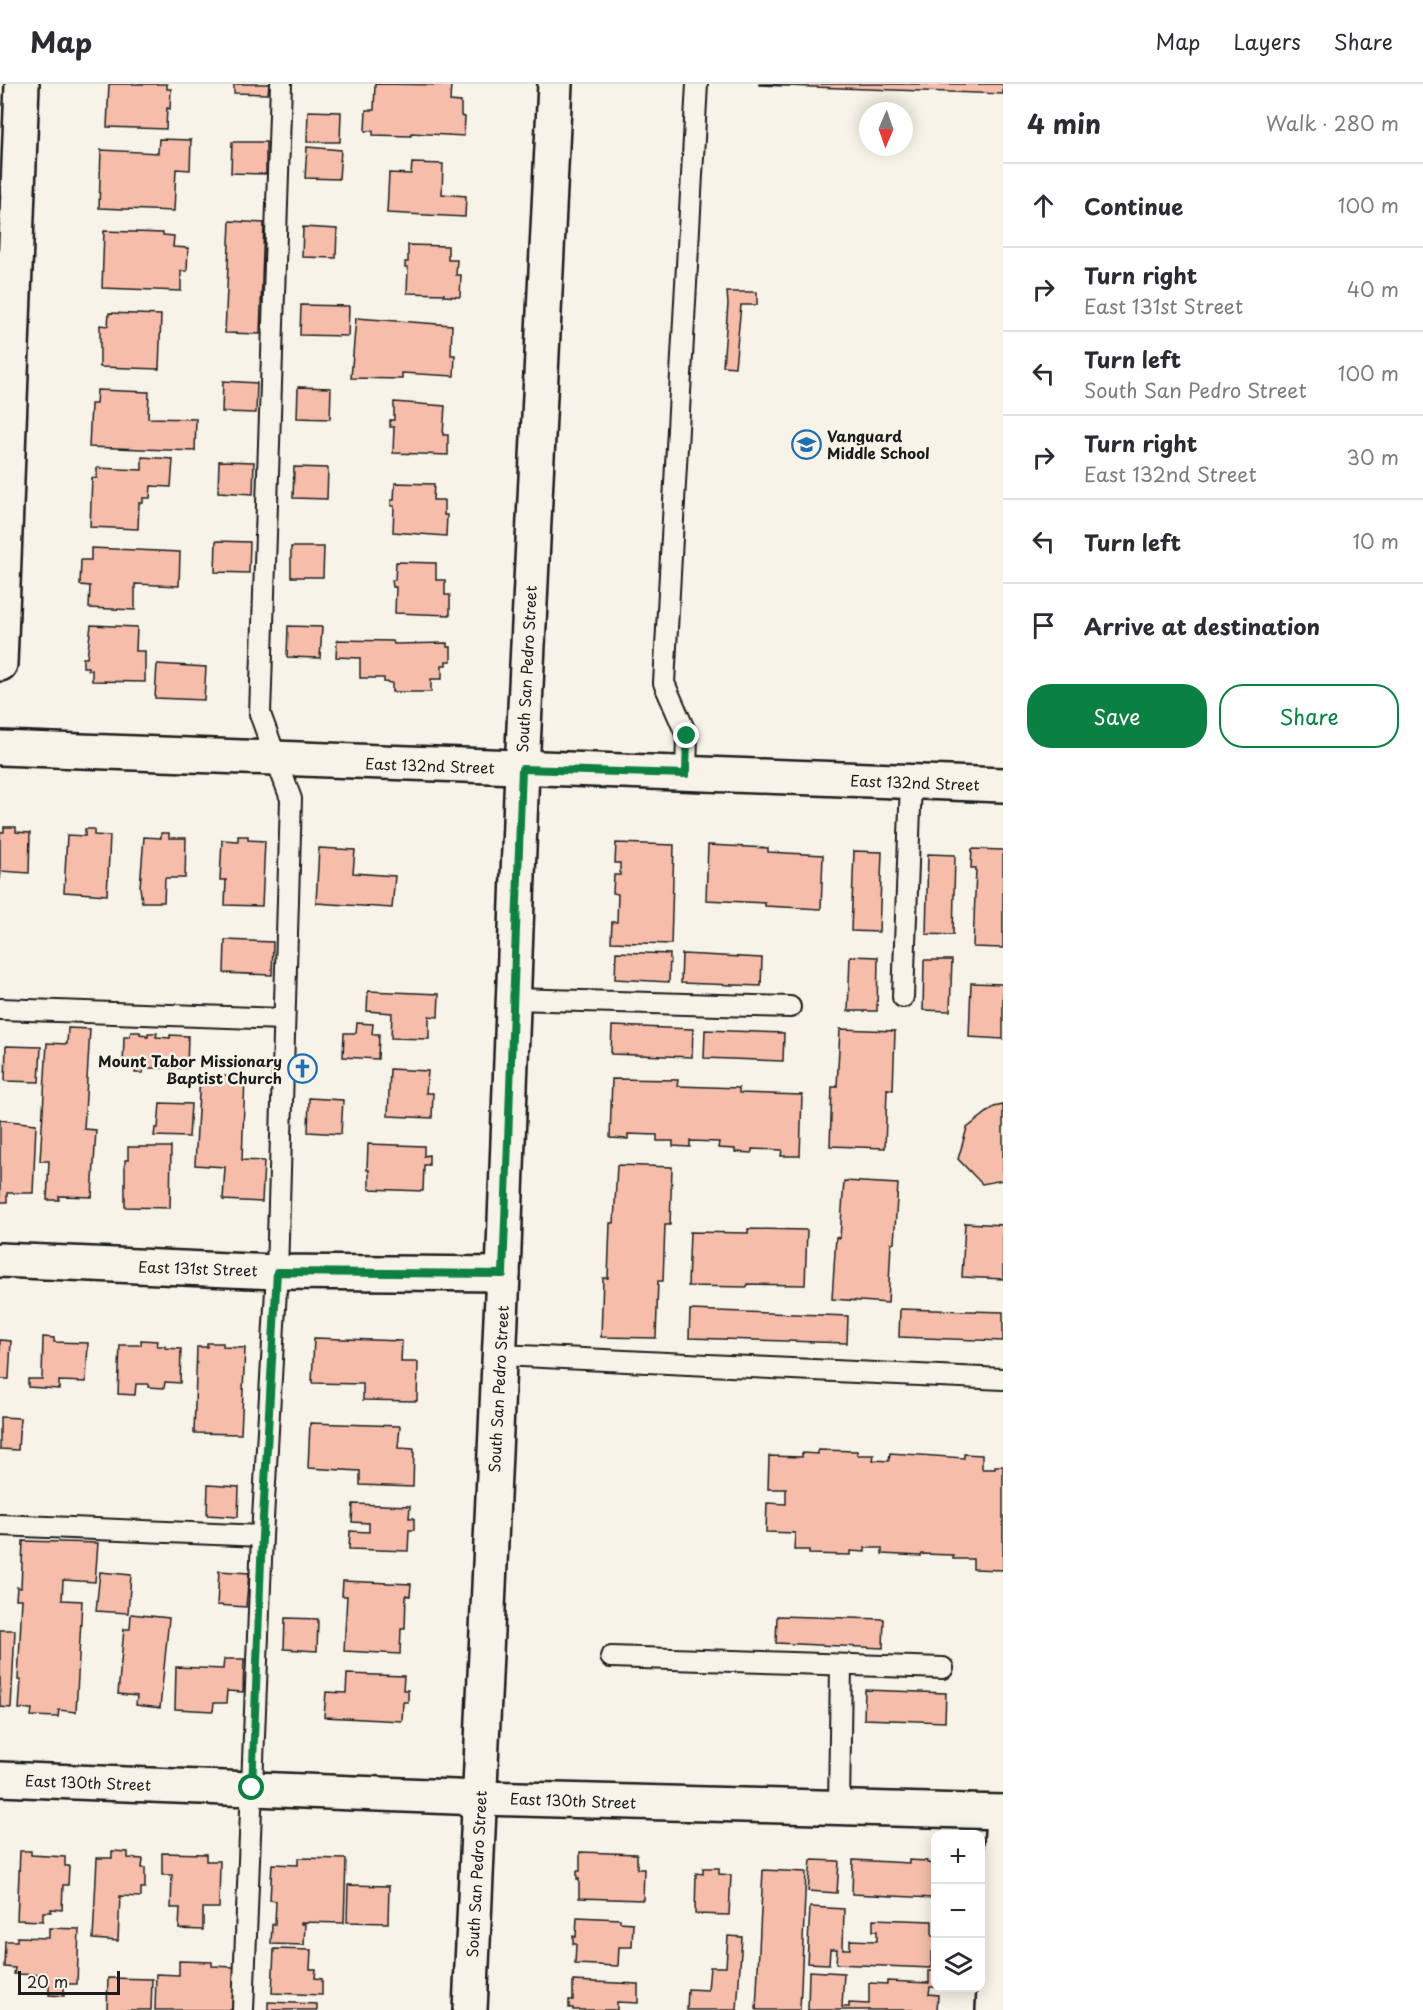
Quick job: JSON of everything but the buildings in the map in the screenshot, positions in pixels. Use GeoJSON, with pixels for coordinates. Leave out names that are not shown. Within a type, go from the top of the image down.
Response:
{"type":"FeatureCollection","features":[{"type":"Feature","properties":{"kind":"street"},"geometry":{"type":"LineString","coordinates":[[0,664],[22,84]]}},
{"type":"Feature","properties":{"kind":"street","name":"South San Pedro Street"},"geometry":{"type":"LineString","coordinates":[[470,2010],[500,1354],[522,769],[555,84]]}},
{"type":"Feature","properties":{"kind":"street","name":"East 132nd Street"},"geometry":{"type":"LineString","coordinates":[[0,748],[1003,785]]}},
{"type":"Feature","properties":{"kind":"street","name":"East 131st Street"},"geometry":{"type":"LineString","coordinates":[[0,1260],[277,1272],[503,1274]]}},
{"type":"Feature","properties":{"kind":"street","name":"East 130th Street"},"geometry":{"type":"LineString","coordinates":[[0,1779],[480,1797],[1003,1812]]}},
{"type":"Feature","properties":{"kind":"street"},"geometry":{"type":"LineString","coordinates":[[993,2010],[1003,1812]]}},
{"type":"Feature","properties":{"kind":"lane"},"geometry":{"type":"LineString","coordinates":[[243,2010],[262,1536],[277,1272],[291,800],[261,714],[281,84]]}},
{"type":"Feature","properties":{"kind":"lane"},"geometry":{"type":"LineString","coordinates":[[686,774],[687,736],[664,683],[697,84]]}},
{"type":"Feature","properties":{"kind":"lane"},"geometry":{"type":"LineString","coordinates":[[903,997],[911,782]]}},
{"type":"Feature","properties":{"kind":"lane"},"geometry":{"type":"LineString","coordinates":[[513,999],[790,1007]]}},
{"type":"Feature","properties":{"kind":"lane"},"geometry":{"type":"LineString","coordinates":[[0,1009],[284,1019]]}},
{"type":"Feature","properties":{"kind":"lane"},"geometry":{"type":"LineString","coordinates":[[500,1354],[1003,1379]]}},
{"type":"Feature","properties":{"kind":"lane"},"geometry":{"type":"LineString","coordinates":[[0,1525],[262,1536]]}},
{"type":"Feature","properties":{"kind":"lane"},"geometry":{"type":"LineString","coordinates":[[611,1657],[943,1668]]}},
{"type":"Feature","properties":{"kind":"lane"},"geometry":{"type":"LineString","coordinates":[[839,1808],[841,1665]]}},
{"type":"Feature","properties":{"kind":"place","name":"Vanguard Middle School"},"geometry":{"type":"Point","coordinates":[806,444]}},
{"type":"Feature","properties":{"kind":"place","name":"Mount Tabor Missionary Baptist Church"},"geometry":{"type":"Point","coordinates":[303,1069]}},
{"type":"Feature","properties":{"kind":"route"},"geometry":{"type":"LineString","coordinates":[[252,1788],[262,1536],[277,1272],[503,1274],[522,769],[686,774],[687,736]]}}]}
